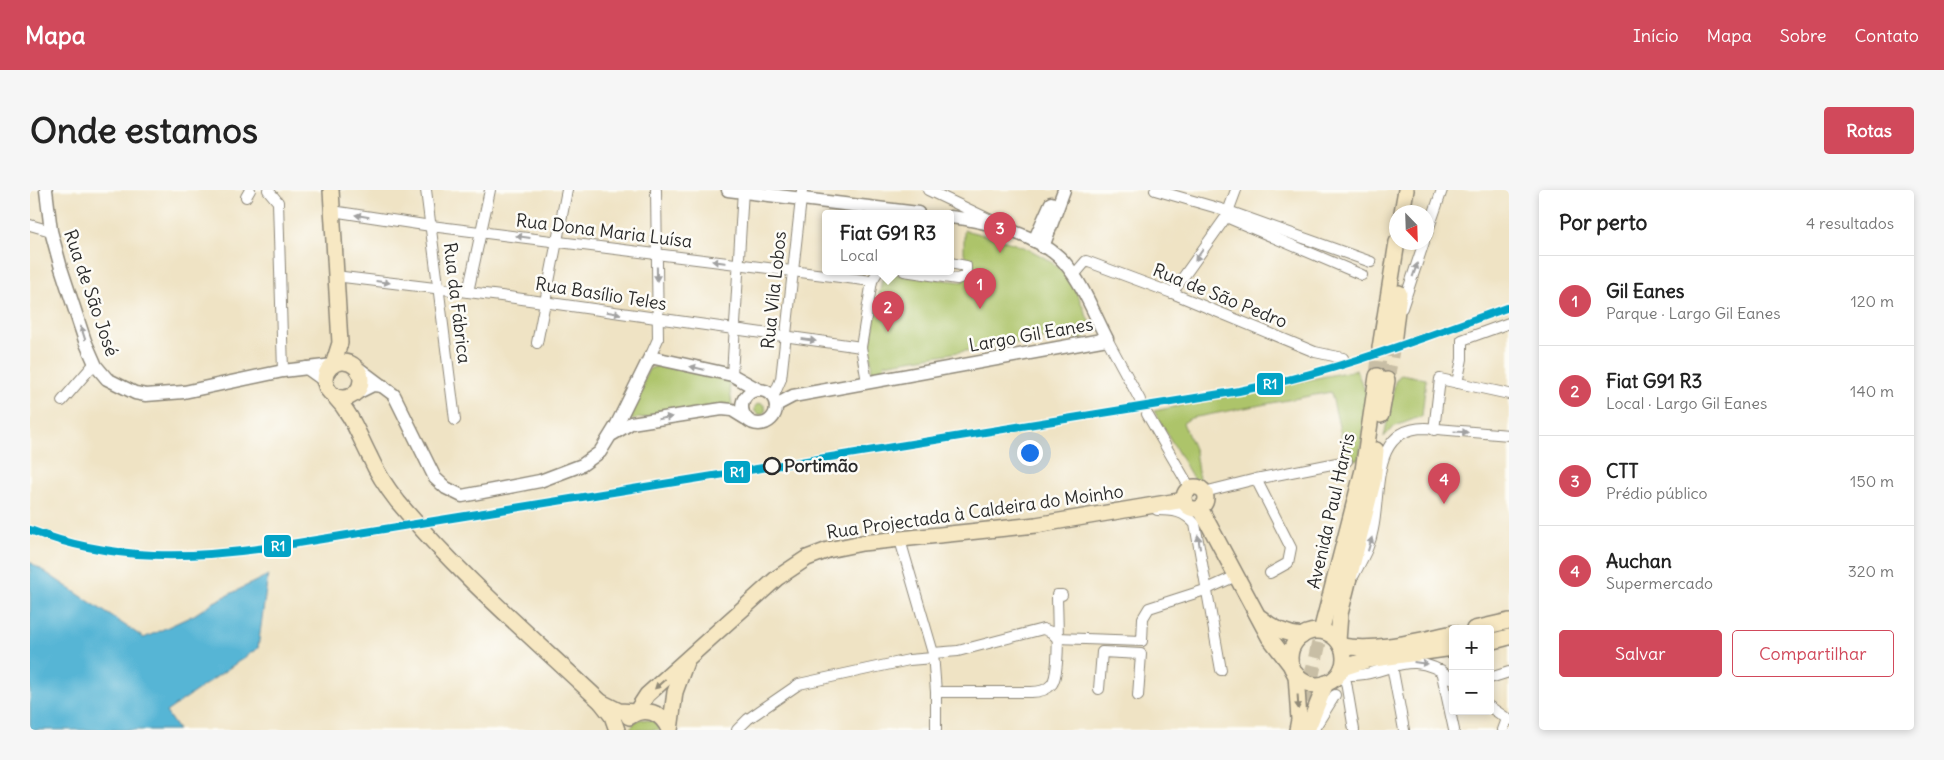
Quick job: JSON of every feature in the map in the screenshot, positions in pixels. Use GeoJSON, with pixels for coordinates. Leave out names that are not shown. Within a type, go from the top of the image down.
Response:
{"type":"FeatureCollection","features":[{"type":"Feature","properties":{"kind":"main road"},"geometry":{"type":"LineString","coordinates":[[331,190],[340,343],[333,365],[326,375],[330,391],[346,408],[355,423],[379,475],[432,541],[468,578],[601,702],[612,716],[619,730]]}},
{"type":"Feature","properties":{"kind":"main road"},"geometry":{"type":"LineString","coordinates":[[1403,205],[1406,190]]}},
{"type":"Feature","properties":{"kind":"main road"},"geometry":{"type":"LineString","coordinates":[[1412,205],[1415,190]]}},
{"type":"Feature","properties":{"kind":"main road"},"geometry":{"type":"LineString","coordinates":[[1389,341],[1396,250]]}},
{"type":"Feature","properties":{"kind":"main road"},"geometry":{"type":"LineString","coordinates":[[1389,341],[1405,250]]}},
{"type":"Feature","properties":{"kind":"main road"},"geometry":{"type":"LineString","coordinates":[[340,343],[361,375],[362,381],[357,393],[354,410],[355,423]]}},
{"type":"Feature","properties":{"kind":"main road"},"geometry":{"type":"LineString","coordinates":[[333,365],[342,362],[354,365]]}},
{"type":"Feature","properties":{"kind":"main road","name":"Avenida Paul Harris"},"geometry":{"type":"LineString","coordinates":[[1382,378],[1376,443],[1325,624],[1359,488],[1382,378]]}},
{"type":"Feature","properties":{"kind":"main road"},"geometry":{"type":"LineString","coordinates":[[330,391],[346,398],[357,393]]}},
{"type":"Feature","properties":{"kind":"main road"},"geometry":{"type":"LineString","coordinates":[[1307,730],[1335,680],[1344,657],[1340,644],[1340,614],[1373,482],[1376,443]]}},
{"type":"Feature","properties":{"kind":"main road"},"geometry":{"type":"LineString","coordinates":[[1297,730],[1299,720],[1294,671],[1290,658],[1292,648],[1305,634],[1321,607],[1341,531],[1359,488]]}},
{"type":"Feature","properties":{"kind":"main road"},"geometry":{"type":"LineString","coordinates":[[1193,493],[1190,508],[1200,508],[1261,618],[1269,637],[1294,671],[1309,684],[1335,680],[1367,660],[1449,649]]}},
{"type":"Feature","properties":{"kind":"main road","name":"Rua Projectada à Caldeira do Moinho"},"geometry":{"type":"LineString","coordinates":[[619,730],[626,719],[636,712],[647,695],[776,578],[807,558],[828,550],[862,543],[1036,525],[1144,507],[1193,493]]}},
{"type":"Feature","properties":{"kind":"main road"},"geometry":{"type":"LineString","coordinates":[[1261,618],[1277,630],[1288,634],[1324,632],[1340,644],[1360,649],[1379,648],[1449,634]]}},
{"type":"Feature","properties":{"kind":"main road"},"geometry":{"type":"LineString","coordinates":[[1492,625],[1509,621]]}},
{"type":"Feature","properties":{"kind":"main road"},"geometry":{"type":"LineString","coordinates":[[1494,641],[1509,637]]}},
{"type":"Feature","properties":{"kind":"main road"},"geometry":{"type":"LineString","coordinates":[[670,730],[675,692],[688,658]]}},
{"type":"Feature","properties":{"kind":"main road"},"geometry":{"type":"LineString","coordinates":[[601,702],[619,711],[647,711],[658,714],[666,722],[670,730]]}},
{"type":"Feature","properties":{"kind":"street","name":"Rua de São José"},"geometry":{"type":"LineString","coordinates":[[46,190],[51,231],[83,334],[95,363],[107,379],[134,393],[146,395],[184,392],[283,371],[333,365]]}},
{"type":"Feature","properties":{"kind":"street"},"geometry":{"type":"LineString","coordinates":[[268,190],[278,202],[283,371]]}},
{"type":"Feature","properties":{"kind":"street","name":"Rua da Fábrica"},"geometry":{"type":"LineString","coordinates":[[426,190],[455,420]]}},
{"type":"Feature","properties":{"kind":"street"},"geometry":{"type":"LineString","coordinates":[[468,292],[490,190]]}},
{"type":"Feature","properties":{"kind":"street"},"geometry":{"type":"LineString","coordinates":[[537,343],[567,190]]}},
{"type":"Feature","properties":{"kind":"street"},"geometry":{"type":"LineString","coordinates":[[606,442],[624,410],[658,338],[656,190]]}},
{"type":"Feature","properties":{"kind":"street"},"geometry":{"type":"LineString","coordinates":[[728,190],[801,195],[898,210]]}},
{"type":"Feature","properties":{"kind":"street"},"geometry":{"type":"LineString","coordinates":[[928,190],[1038,244]]}},
{"type":"Feature","properties":{"kind":"street"},"geometry":{"type":"LineString","coordinates":[[1038,244],[1059,190]]}},
{"type":"Feature","properties":{"kind":"street"},"geometry":{"type":"LineString","coordinates":[[1038,244],[1064,190]]}},
{"type":"Feature","properties":{"kind":"street"},"geometry":{"type":"LineString","coordinates":[[1155,190],[1372,262]]}},
{"type":"Feature","properties":{"kind":"street"},"geometry":{"type":"LineString","coordinates":[[1172,293],[1227,214],[1236,190]]}},
{"type":"Feature","properties":{"kind":"street"},"geometry":{"type":"LineString","coordinates":[[1434,213],[1442,190]]}},
{"type":"Feature","properties":{"kind":"street"},"geometry":{"type":"LineString","coordinates":[[732,375],[743,191]]}},
{"type":"Feature","properties":{"kind":"street","name":"Rua Vila Lobos"},"geometry":{"type":"LineString","coordinates":[[769,395],[781,379],[801,195]]}},
{"type":"Feature","properties":{"kind":"street"},"geometry":{"type":"LineString","coordinates":[[954,210],[956,203]]}},
{"type":"Feature","properties":{"kind":"street","name":"Rua Dona Maria Luísa"},"geometry":{"type":"LineString","coordinates":[[332,211],[430,226],[872,281]]}},
{"type":"Feature","properties":{"kind":"street"},"geometry":{"type":"LineString","coordinates":[[1227,214],[1362,275]]}},
{"type":"Feature","properties":{"kind":"street","name":"Largo Gil Eanes"},"geometry":{"type":"LineString","coordinates":[[769,395],[792,396],[1107,339],[1074,275],[1063,260],[1038,244],[977,221],[954,217]]}},
{"type":"Feature","properties":{"kind":"street"},"geometry":{"type":"LineString","coordinates":[[30,225],[51,231]]}},
{"type":"Feature","properties":{"kind":"street"},"geometry":{"type":"LineString","coordinates":[[1389,341],[1421,250]]}},
{"type":"Feature","properties":{"kind":"street","name":"Rua de São Pedro"},"geometry":{"type":"LineString","coordinates":[[1074,275],[1086,261],[1172,293],[1315,352],[1343,358]]}},
{"type":"Feature","properties":{"kind":"street"},"geometry":{"type":"LineString","coordinates":[[931,275],[958,279],[966,276],[966,266],[954,264]]}},
{"type":"Feature","properties":{"kind":"street"},"geometry":{"type":"LineString","coordinates":[[861,383],[861,347],[872,281],[876,275]]}},
{"type":"Feature","properties":{"kind":"street","name":"Rua Basílio Teles"},"geometry":{"type":"LineString","coordinates":[[335,276],[545,302],[861,347]]}},
{"type":"Feature","properties":{"kind":"street"},"geometry":{"type":"LineString","coordinates":[[1456,383],[1462,359],[1462,340],[1509,323]]}},
{"type":"Feature","properties":{"kind":"street"},"geometry":{"type":"LineString","coordinates":[[1107,339],[1140,400]]}},
{"type":"Feature","properties":{"kind":"street"},"geometry":{"type":"LineString","coordinates":[[354,365],[394,394],[400,403],[421,453],[435,478],[446,488],[462,496],[540,481],[561,474],[592,460],[614,433],[631,424],[722,409],[732,410],[754,424],[766,423],[774,416],[769,395],[732,375],[650,357]]}},
{"type":"Feature","properties":{"kind":"street"},"geometry":{"type":"LineString","coordinates":[[62,401],[95,363]]}},
{"type":"Feature","properties":{"kind":"street"},"geometry":{"type":"LineString","coordinates":[[307,368],[321,378],[330,391]]}},
{"type":"Feature","properties":{"kind":"street"},"geometry":{"type":"LineString","coordinates":[[1434,430],[1440,379],[1509,394]]}},
{"type":"Feature","properties":{"kind":"street"},"geometry":{"type":"LineString","coordinates":[[357,393],[373,386],[383,386]]}},
{"type":"Feature","properties":{"kind":"street"},"geometry":{"type":"LineString","coordinates":[[745,418],[741,408],[744,397],[749,392],[769,395]]}},
{"type":"Feature","properties":{"kind":"street"},"geometry":{"type":"LineString","coordinates":[[624,410],[623,418],[631,424]]}},
{"type":"Feature","properties":{"kind":"street"},"geometry":{"type":"LineString","coordinates":[[1148,414],[1193,493],[1347,461]]}},
{"type":"Feature","properties":{"kind":"street"},"geometry":{"type":"LineString","coordinates":[[1347,586],[1368,550],[1378,502],[1381,468],[1388,445],[1406,430],[1509,435]]}},
{"type":"Feature","properties":{"kind":"street"},"geometry":{"type":"LineString","coordinates":[[1256,479],[1291,548],[1288,563],[1270,573]]}},
{"type":"Feature","properties":{"kind":"street"},"geometry":{"type":"LineString","coordinates":[[1144,507],[1149,511],[1179,511],[1188,516],[1194,524],[1221,670]]}},
{"type":"Feature","properties":{"kind":"street"},"geometry":{"type":"LineString","coordinates":[[900,540],[933,656],[936,692],[936,730]]}},
{"type":"Feature","properties":{"kind":"street"},"geometry":{"type":"LineString","coordinates":[[1138,696],[1143,618],[1149,608],[1205,590],[1236,576]]}},
{"type":"Feature","properties":{"kind":"street"},"geometry":{"type":"LineString","coordinates":[[936,692],[1042,691],[1050,686],[1054,679],[1057,638],[1057,595],[1062,595]]}},
{"type":"Feature","properties":{"kind":"street"},"geometry":{"type":"LineString","coordinates":[[737,730],[755,713],[799,684],[958,651],[1035,630],[1043,629],[1051,632],[1057,638],[1142,641]]}},
{"type":"Feature","properties":{"kind":"street"},"geometry":{"type":"LineString","coordinates":[[1099,689],[1102,652],[1141,654]]}},
{"type":"Feature","properties":{"kind":"street"},"geometry":{"type":"LineString","coordinates":[[1335,680],[1414,662],[1428,664],[1449,676]]}},
{"type":"Feature","properties":{"kind":"street"},"geometry":{"type":"LineString","coordinates":[[1392,666],[1404,730]]}},
{"type":"Feature","properties":{"kind":"street"},"geometry":{"type":"LineString","coordinates":[[1441,670],[1454,730]]}},
{"type":"Feature","properties":{"kind":"street"},"geometry":{"type":"LineString","coordinates":[[1494,677],[1509,672]]}},
{"type":"Feature","properties":{"kind":"street"},"geometry":{"type":"LineString","coordinates":[[1335,680],[1346,682],[1354,730]]}},
{"type":"Feature","properties":{"kind":"street"},"geometry":{"type":"LineString","coordinates":[[1335,680],[1350,707]]}},
{"type":"Feature","properties":{"kind":"street"},"geometry":{"type":"LineString","coordinates":[[1314,730],[1335,680]]}},
{"type":"Feature","properties":{"kind":"street"},"geometry":{"type":"LineString","coordinates":[[1494,709],[1508,720],[1503,730]]}},
{"type":"Feature","properties":{"kind":"green space"},"geometry":{"type":"Polygon","coordinates":[[[964,230],[1016,245],[1041,256],[1068,277],[1090,323],[1090,332],[1082,340],[1059,336],[884,364],[886,372],[872,375],[870,347],[882,279],[885,275],[904,275],[963,282],[969,264],[964,253],[964,230]]]}},
{"type":"Feature","properties":{"kind":"green space"},"geometry":{"type":"Polygon","coordinates":[[[660,365],[729,381],[732,405],[628,420],[626,415],[649,369],[660,365]]]}},
{"type":"Feature","properties":{"kind":"green space"},"geometry":{"type":"Polygon","coordinates":[[[1356,370],[1368,397],[1359,459],[1347,461],[1331,392],[1191,418],[1183,423],[1195,451],[1200,486],[1197,485],[1154,411],[1356,370]]]}},
{"type":"Feature","properties":{"kind":"green space"},"geometry":{"type":"Polygon","coordinates":[[[1401,374],[1426,379],[1422,416],[1393,427],[1384,437],[1395,382],[1401,374]]]}},
{"type":"Feature","properties":{"kind":"green space"},"geometry":{"type":"Polygon","coordinates":[[[760,403],[766,409],[760,415],[754,409],[760,403]]]}},
{"type":"Feature","properties":{"kind":"green space"},"geometry":{"type":"Polygon","coordinates":[[[640,719],[654,721],[661,730],[629,730],[640,719]]]}},
{"type":"Feature","properties":{"kind":"water"},"geometry":{"type":"Polygon","coordinates":[[[30,562],[144,638],[194,615],[214,602],[268,575],[258,648],[166,712],[178,730],[30,730],[30,562]]]}},
{"type":"Feature","properties":{"kind":"tunnel"},"geometry":{"type":"LineString","coordinates":[[1387,380],[1393,344]]}},
{"type":"Feature","properties":{"kind":"tunnel"},"geometry":{"type":"LineString","coordinates":[[1377,376],[1380,348]]}},
{"type":"Feature","properties":{"kind":"tunnel"},"geometry":{"type":"LineString","coordinates":[[1301,725],[1323,624]]}},
{"type":"Feature","properties":{"kind":"transit line","name":"R1"},"geometry":{"type":"LineString","coordinates":[[30,530],[92,548],[122,553],[153,555],[216,553],[279,546],[1239,391],[1274,384],[1342,365],[1509,307]]}},
{"type":"Feature","properties":{"kind":"place","name":"CTT"},"geometry":{"type":"Point","coordinates":[1000,253]}},
{"type":"Feature","properties":{"kind":"place","name":"Gil Eanes"},"geometry":{"type":"Point","coordinates":[980,309]}},
{"type":"Feature","properties":{"kind":"place","name":"Fiat G91 R3"},"geometry":{"type":"Point","coordinates":[888,332]}},
{"type":"Feature","properties":{"kind":"place","name":"Portimão"},"geometry":{"type":"Point","coordinates":[772,466]}},
{"type":"Feature","properties":{"kind":"place","name":"Auchan"},"geometry":{"type":"Point","coordinates":[1444,504]}}]}
